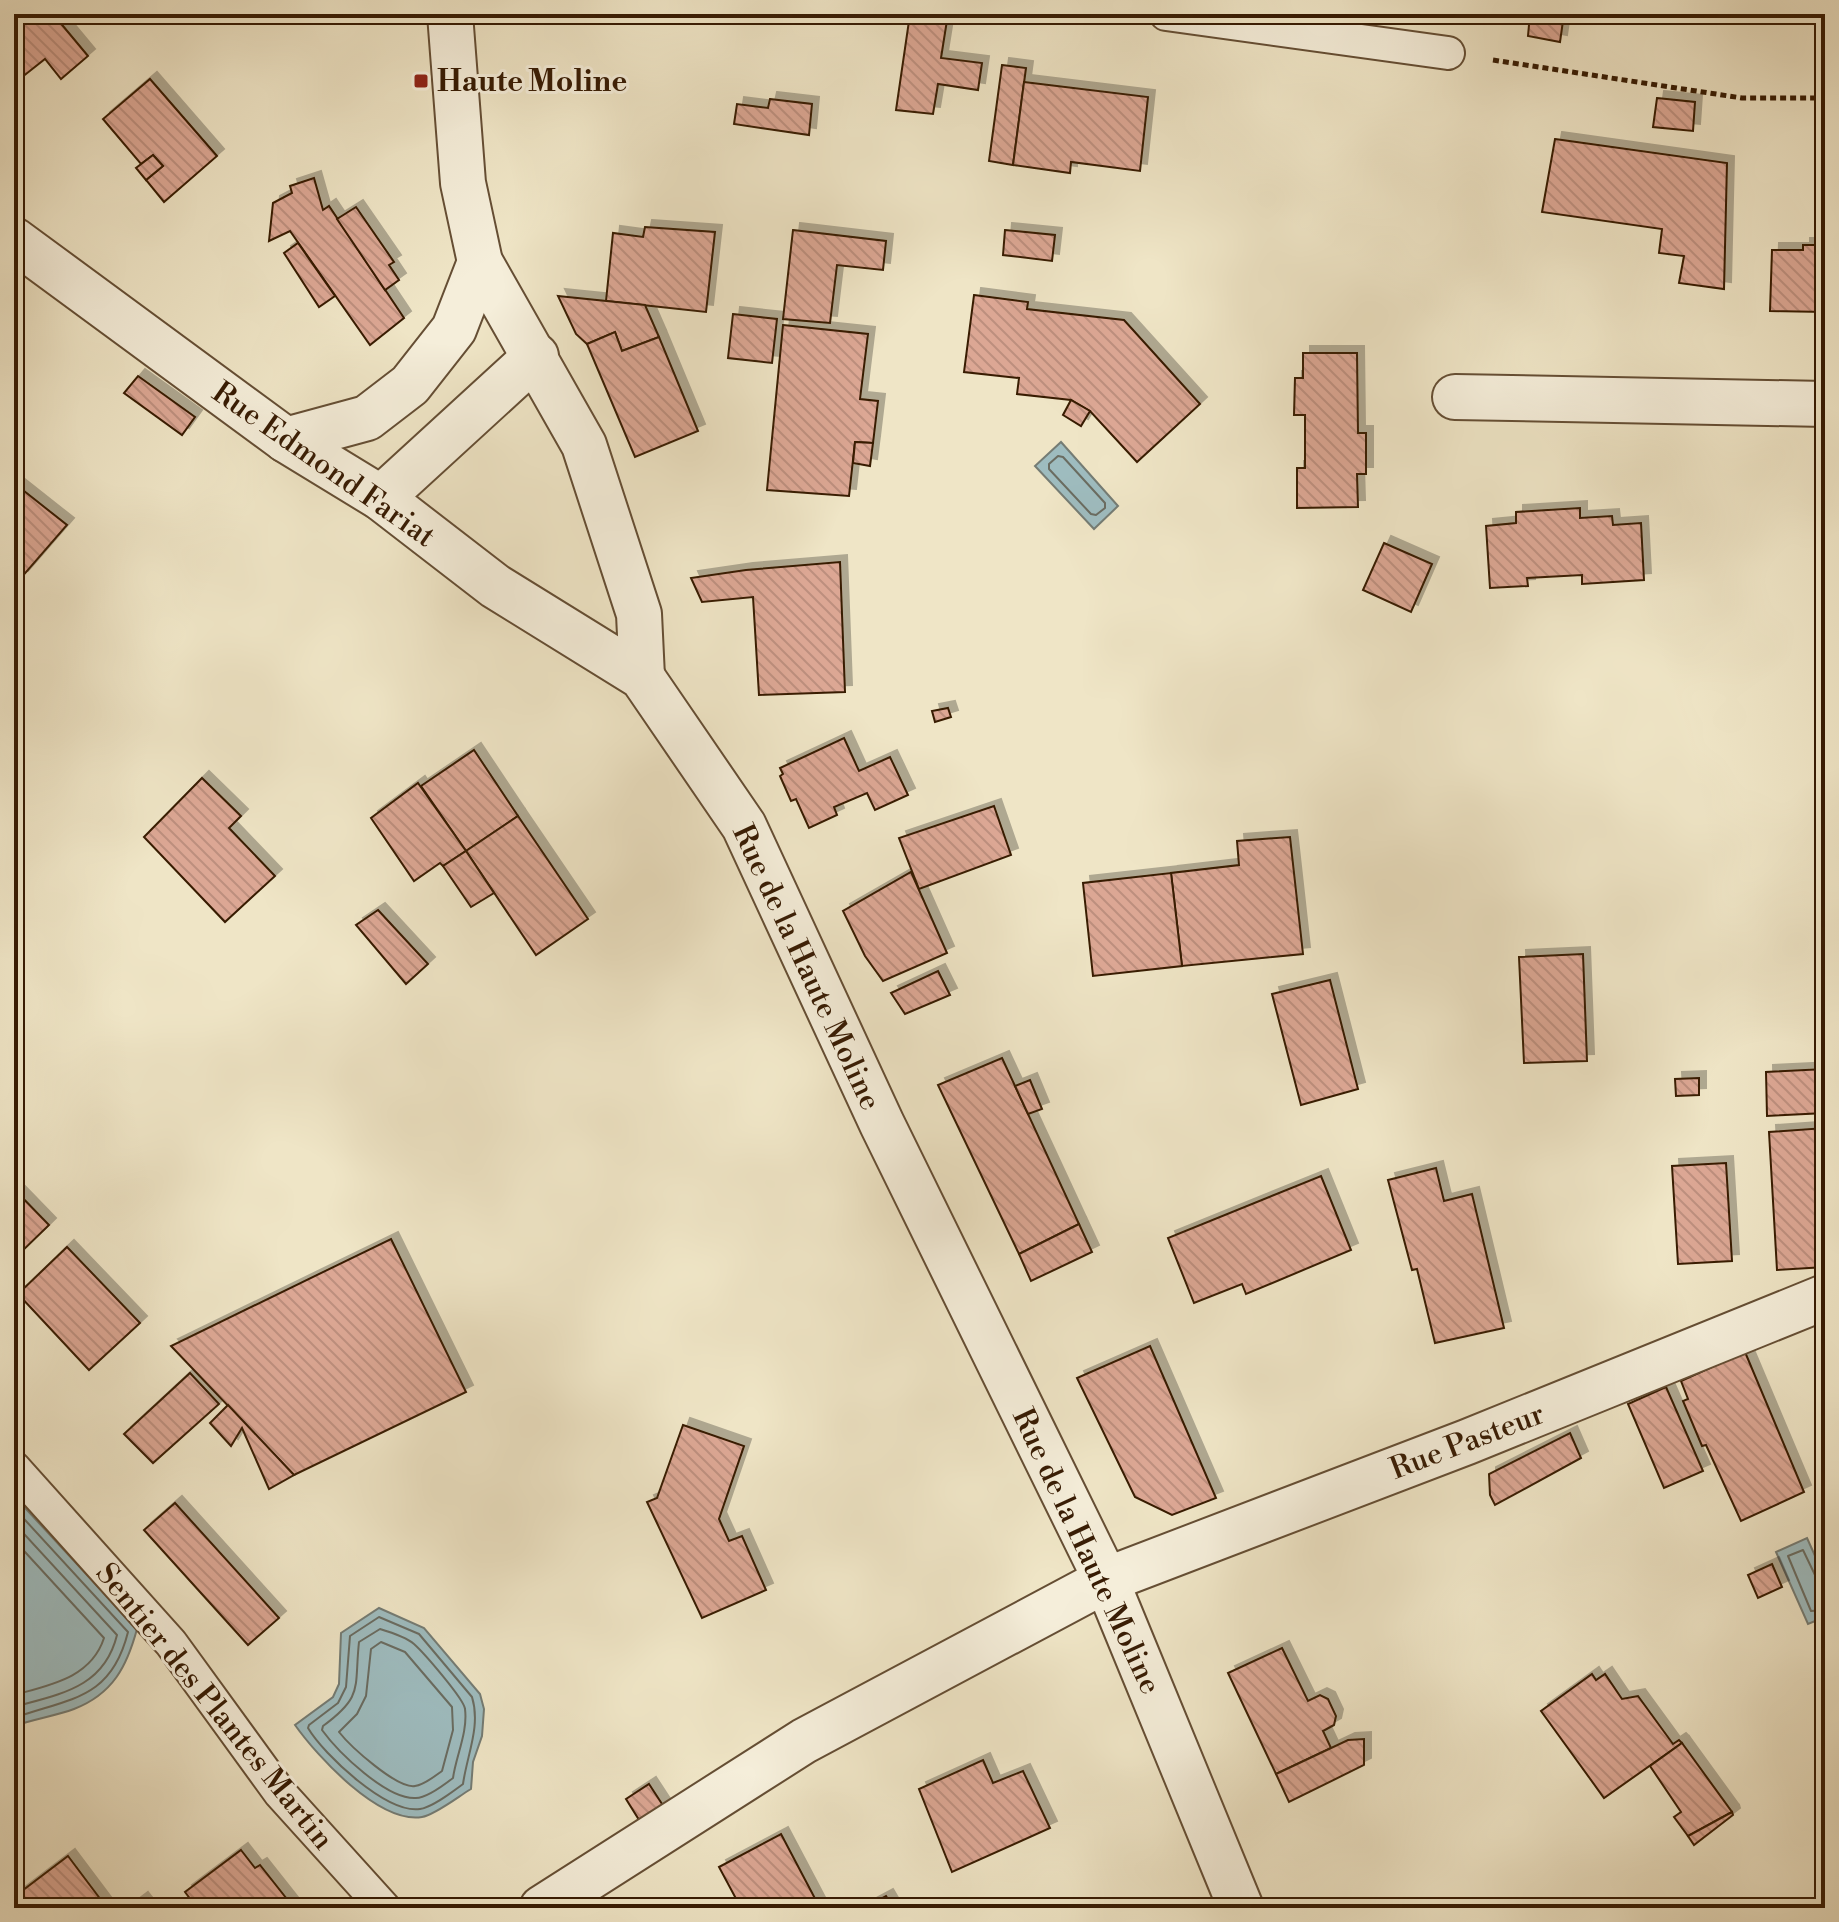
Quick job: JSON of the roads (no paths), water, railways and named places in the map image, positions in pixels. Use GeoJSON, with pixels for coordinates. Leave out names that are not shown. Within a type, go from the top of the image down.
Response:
{"type":"FeatureCollection","features":[{"type":"Feature","properties":{"kind":"street"},"geometry":{"type":"LineString","coordinates":[[450,14],[463,183],[480,262],[584,445],[639,614],[642,677]]}},
{"type":"Feature","properties":{"kind":"street","name":"Rue Edmond Fariat"},"geometry":{"type":"LineString","coordinates":[[14,240],[286,440],[381,498],[495,586],[642,677]]}},
{"type":"Feature","properties":{"kind":"street"},"geometry":{"type":"LineString","coordinates":[[286,440],[367,418],[410,385],[454,329],[480,262]]}},
{"type":"Feature","properties":{"kind":"street"},"geometry":{"type":"LineString","coordinates":[[381,498],[536,356]]}},
{"type":"Feature","properties":{"kind":"street"},"geometry":{"type":"LineString","coordinates":[[1455,397],[1825,404]]}},
{"type":"Feature","properties":{"kind":"street","name":"Rue de la Haute Moline"},"geometry":{"type":"LineString","coordinates":[[642,677],[744,826],[882,1124],[1106,1580],[1241,1908]]}},
{"type":"Feature","properties":{"kind":"street","name":"Rue Pasteur"},"geometry":{"type":"LineString","coordinates":[[542,1908],[804,1741],[1106,1580],[1482,1436],[1825,1297]]}},
{"type":"Feature","properties":{"kind":"lane"},"geometry":{"type":"LineString","coordinates":[[1166,14],[1448,53]]}},
{"type":"Feature","properties":{"kind":"lane","name":"Sentier des Plantes Martin"},"geometry":{"type":"LineString","coordinates":[[14,1468],[171,1643],[280,1793],[384,1908]]}},
{"type":"Feature","properties":{"kind":"water"},"geometry":{"type":"Polygon","coordinates":[[[1061,442],[1118,506],[1094,529],[1035,466],[1061,442]]]}},
{"type":"Feature","properties":{"kind":"water"},"geometry":{"type":"Polygon","coordinates":[[[14,1496],[137,1629],[123,1667],[99,1695],[74,1709],[14,1726],[14,1496]]]}},
{"type":"Feature","properties":{"kind":"water"},"geometry":{"type":"Polygon","coordinates":[[[1807,1538],[1825,1578],[1825,1617],[1808,1624],[1776,1552],[1807,1538]]]}},
{"type":"Feature","properties":{"kind":"water"},"geometry":{"type":"Polygon","coordinates":[[[379,1608],[424,1628],[480,1694],[484,1709],[471,1789],[427,1816],[405,1816],[369,1799],[334,1770],[295,1725],[333,1697],[339,1684],[341,1633],[379,1608]]]}},
{"type":"Feature","properties":{"kind":"place","name":"Haute Moline"},"geometry":{"type":"Point","coordinates":[421,81]}}]}
